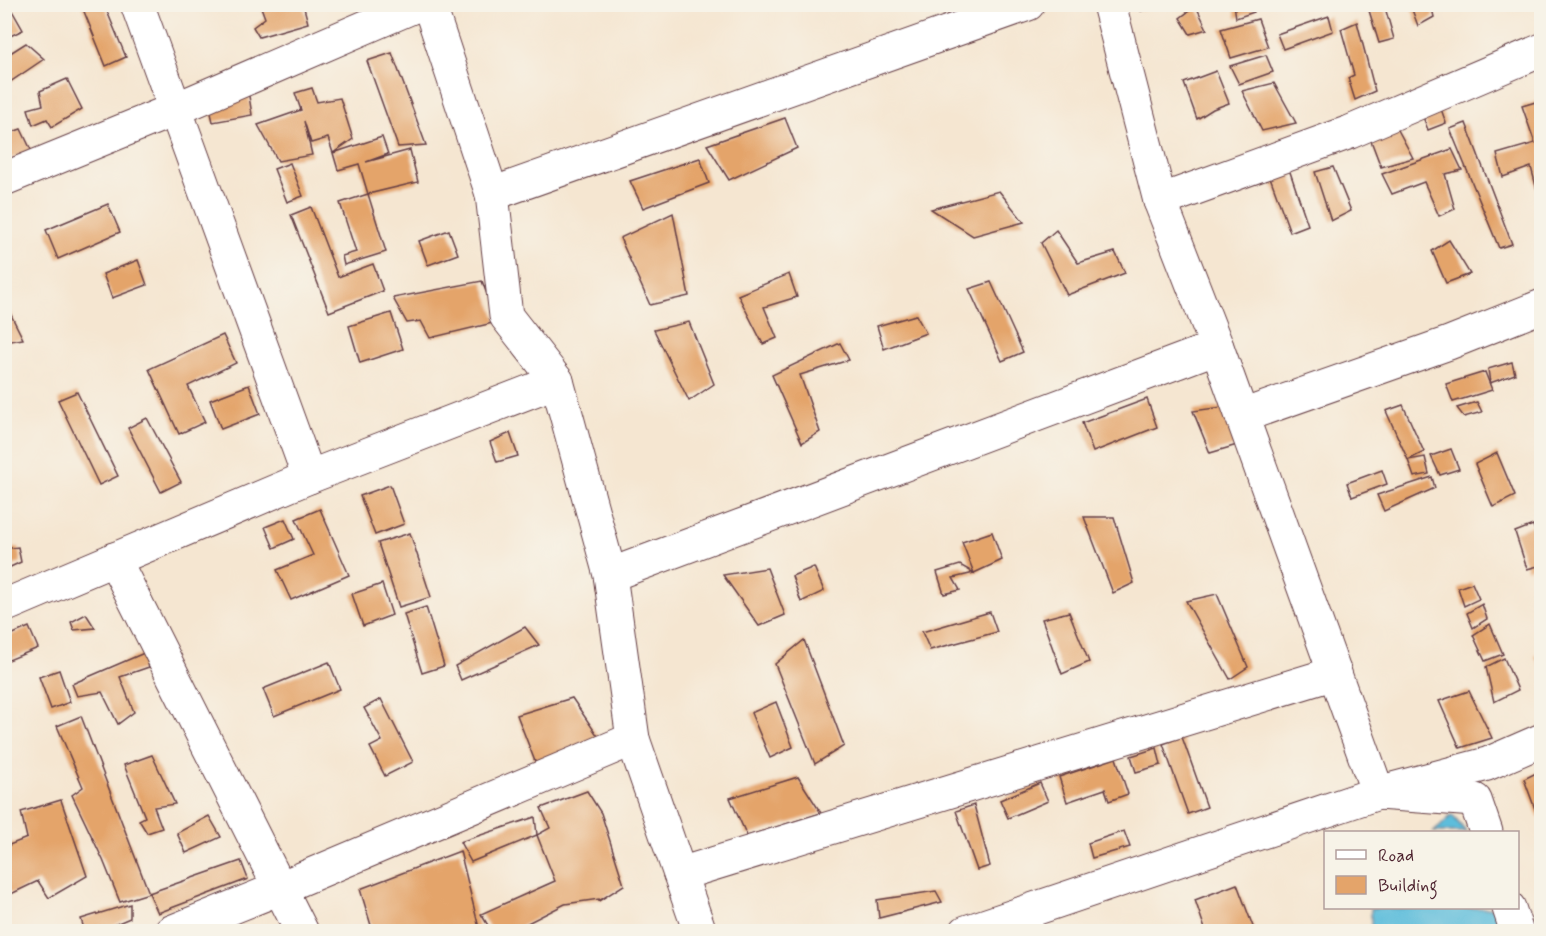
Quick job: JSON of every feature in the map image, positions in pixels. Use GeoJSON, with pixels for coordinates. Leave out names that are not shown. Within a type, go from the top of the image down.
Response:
{"type":"FeatureCollection","features":[{"type":"Feature","properties":{"kind":"street"},"geometry":{"type":"LineString","coordinates":[[137,4],[309,477]]}},
{"type":"Feature","properties":{"kind":"street"},"geometry":{"type":"LineString","coordinates":[[4,179],[176,109],[419,4]]}},
{"type":"Feature","properties":{"kind":"street"},"geometry":{"type":"LineString","coordinates":[[429,4],[492,194],[506,316],[557,381],[610,575],[633,739],[700,932]]}},
{"type":"Feature","properties":{"kind":"street"},"geometry":{"type":"LineString","coordinates":[[492,194],[1028,4]]}},
{"type":"Feature","properties":{"kind":"street"},"geometry":{"type":"LineString","coordinates":[[1109,4],[1160,201],[1217,347],[1378,793]]}},
{"type":"Feature","properties":{"kind":"street"},"geometry":{"type":"LineString","coordinates":[[1160,201],[1350,132],[1542,50]]}},
{"type":"Feature","properties":{"kind":"street"},"geometry":{"type":"LineString","coordinates":[[1242,416],[1449,343],[1542,306]]}},
{"type":"Feature","properties":{"kind":"street"},"geometry":{"type":"LineString","coordinates":[[610,575],[1217,347]]}},
{"type":"Feature","properties":{"kind":"street"},"geometry":{"type":"LineString","coordinates":[[4,606],[309,477],[557,381]]}},
{"type":"Feature","properties":{"kind":"street"},"geometry":{"type":"LineString","coordinates":[[114,559],[302,932]]}},
{"type":"Feature","properties":{"kind":"street"},"geometry":{"type":"LineString","coordinates":[[680,874],[1335,673]]}},
{"type":"Feature","properties":{"kind":"street"},"geometry":{"type":"LineString","coordinates":[[171,932],[633,739]]}},
{"type":"Feature","properties":{"kind":"street"},"geometry":{"type":"LineString","coordinates":[[966,932],[1378,793],[1486,764],[1542,740]]}},
{"type":"Feature","properties":{"kind":"street"},"geometry":{"type":"LineString","coordinates":[[1378,793],[1475,800],[1486,831]]}},
{"type":"Feature","properties":{"kind":"street"},"geometry":{"type":"LineString","coordinates":[[1509,909],[1517,932]]}},
{"type":"Feature","properties":{"kind":"water"},"geometry":{"type":"Polygon","coordinates":[[[1452,815],[1465,831],[1435,831],[1452,815]]]}},
{"type":"Feature","properties":{"kind":"water"},"geometry":{"type":"Polygon","coordinates":[[[1371,909],[1496,909],[1503,932],[1371,932],[1371,909]]]}},
{"type":"Feature","properties":{"kind":"building"},"geometry":{"type":"Polygon","coordinates":[[[81,4],[104,4],[126,57],[106,66],[81,4]]]}},
{"type":"Feature","properties":{"kind":"building"},"geometry":{"type":"Polygon","coordinates":[[[273,4],[303,4],[308,23],[259,37],[253,27],[265,18],[261,7],[273,4]]]}},
{"type":"Feature","properties":{"kind":"building"},"geometry":{"type":"Polygon","coordinates":[[[1139,4],[1160,4],[1160,5],[1141,11],[1139,4]]]}},
{"type":"Feature","properties":{"kind":"building"},"geometry":{"type":"Polygon","coordinates":[[[1234,4],[1252,4],[1254,12],[1236,18],[1234,4]]]}},
{"type":"Feature","properties":{"kind":"building"},"geometry":{"type":"Polygon","coordinates":[[[1367,4],[1384,4],[1394,39],[1379,43],[1367,4]]]}},
{"type":"Feature","properties":{"kind":"building"},"geometry":{"type":"Polygon","coordinates":[[[1410,4],[1431,4],[1434,17],[1418,26],[1410,4]]]}},
{"type":"Feature","properties":{"kind":"building"},"geometry":{"type":"Polygon","coordinates":[[[1196,6],[1207,29],[1190,34],[1180,18],[1196,6]]]}},
{"type":"Feature","properties":{"kind":"building"},"geometry":{"type":"Polygon","coordinates":[[[10,7],[23,30],[4,39],[4,10],[10,7]]]}},
{"type":"Feature","properties":{"kind":"building"},"geometry":{"type":"Polygon","coordinates":[[[1329,16],[1333,31],[1283,49],[1277,34],[1329,16]]]}},
{"type":"Feature","properties":{"kind":"building"},"geometry":{"type":"Polygon","coordinates":[[[1258,19],[1268,47],[1231,58],[1221,29],[1258,19]]]}},
{"type":"Feature","properties":{"kind":"building"},"geometry":{"type":"Polygon","coordinates":[[[1357,22],[1375,91],[1355,100],[1348,78],[1354,75],[1341,29],[1357,22]]]}},
{"type":"Feature","properties":{"kind":"building"},"geometry":{"type":"Polygon","coordinates":[[[26,43],[44,59],[4,86],[4,57],[26,43]]]}},
{"type":"Feature","properties":{"kind":"building"},"geometry":{"type":"Polygon","coordinates":[[[392,53],[426,145],[398,147],[367,61],[392,53]]]}},
{"type":"Feature","properties":{"kind":"building"},"geometry":{"type":"Polygon","coordinates":[[[1266,55],[1273,72],[1239,84],[1230,66],[1266,55]]]}},
{"type":"Feature","properties":{"kind":"building"},"geometry":{"type":"Polygon","coordinates":[[[1216,71],[1229,103],[1197,119],[1184,83],[1216,71]]]}},
{"type":"Feature","properties":{"kind":"building"},"geometry":{"type":"Polygon","coordinates":[[[67,79],[82,109],[52,127],[47,119],[33,125],[28,109],[43,105],[40,91],[67,79]]]}},
{"type":"Feature","properties":{"kind":"building"},"geometry":{"type":"Polygon","coordinates":[[[1274,83],[1296,123],[1262,131],[1242,91],[1274,83]]]}},
{"type":"Feature","properties":{"kind":"building"},"geometry":{"type":"Polygon","coordinates":[[[312,88],[317,102],[340,98],[353,139],[333,153],[328,138],[311,143],[304,121],[312,155],[278,161],[258,125],[301,110],[295,93],[312,88]]]}},
{"type":"Feature","properties":{"kind":"building"},"geometry":{"type":"Polygon","coordinates":[[[249,96],[252,115],[213,122],[209,104],[249,96]]]}},
{"type":"Feature","properties":{"kind":"building"},"geometry":{"type":"Polygon","coordinates":[[[1539,101],[1542,109],[1542,188],[1537,190],[1531,167],[1503,177],[1497,154],[1535,143],[1522,106],[1539,101]]]}},
{"type":"Feature","properties":{"kind":"building"},"geometry":{"type":"Polygon","coordinates":[[[1440,106],[1446,123],[1428,130],[1422,114],[1440,106]]]}},
{"type":"Feature","properties":{"kind":"building"},"geometry":{"type":"Polygon","coordinates":[[[785,118],[797,148],[729,180],[707,145],[785,118]]]}},
{"type":"Feature","properties":{"kind":"building"},"geometry":{"type":"Polygon","coordinates":[[[1466,123],[1512,244],[1499,248],[1450,129],[1466,123]]]}},
{"type":"Feature","properties":{"kind":"building"},"geometry":{"type":"Polygon","coordinates":[[[1397,128],[1413,158],[1381,167],[1370,138],[1397,128]]]}},
{"type":"Feature","properties":{"kind":"building"},"geometry":{"type":"Polygon","coordinates":[[[21,129],[32,152],[8,159],[4,147],[4,135],[21,129]]]}},
{"type":"Feature","properties":{"kind":"building"},"geometry":{"type":"Polygon","coordinates":[[[382,137],[388,154],[366,162],[410,150],[418,182],[368,194],[359,164],[338,170],[333,153],[382,137]]]}},
{"type":"Feature","properties":{"kind":"building"},"geometry":{"type":"Polygon","coordinates":[[[1452,149],[1462,170],[1445,174],[1455,209],[1439,216],[1424,182],[1392,194],[1382,174],[1452,149]]]}},
{"type":"Feature","properties":{"kind":"building"},"geometry":{"type":"Polygon","coordinates":[[[700,158],[709,183],[643,208],[630,181],[700,158]]]}},
{"type":"Feature","properties":{"kind":"building"},"geometry":{"type":"Polygon","coordinates":[[[290,163],[303,196],[287,202],[274,169],[290,163]]]}},
{"type":"Feature","properties":{"kind":"building"},"geometry":{"type":"Polygon","coordinates":[[[1333,167],[1351,211],[1331,221],[1315,172],[1333,167]]]}},
{"type":"Feature","properties":{"kind":"building"},"geometry":{"type":"Polygon","coordinates":[[[1289,169],[1308,225],[1290,232],[1270,177],[1289,169]]]}},
{"type":"Feature","properties":{"kind":"building"},"geometry":{"type":"Polygon","coordinates":[[[999,191],[1024,222],[973,236],[931,209],[999,191]]]}},
{"type":"Feature","properties":{"kind":"building"},"geometry":{"type":"Polygon","coordinates":[[[368,194],[386,252],[344,265],[342,256],[356,252],[340,203],[368,194]]]}},
{"type":"Feature","properties":{"kind":"building"},"geometry":{"type":"Polygon","coordinates":[[[108,204],[120,232],[58,259],[46,230],[108,204]]]}},
{"type":"Feature","properties":{"kind":"building"},"geometry":{"type":"Polygon","coordinates":[[[311,207],[338,277],[373,264],[383,291],[329,312],[291,215],[311,207]]]}},
{"type":"Feature","properties":{"kind":"building"},"geometry":{"type":"Polygon","coordinates":[[[673,213],[689,296],[650,305],[620,238],[673,213]]]}},
{"type":"Feature","properties":{"kind":"building"},"geometry":{"type":"Polygon","coordinates":[[[449,230],[458,254],[428,265],[419,241],[449,230]]]}},
{"type":"Feature","properties":{"kind":"building"},"geometry":{"type":"Polygon","coordinates":[[[1056,230],[1078,263],[1115,252],[1125,273],[1067,295],[1041,243],[1056,230]]]}},
{"type":"Feature","properties":{"kind":"building"},"geometry":{"type":"Polygon","coordinates":[[[1449,240],[1470,274],[1446,283],[1432,251],[1449,240]]]}},
{"type":"Feature","properties":{"kind":"building"},"geometry":{"type":"Polygon","coordinates":[[[138,260],[147,285],[112,298],[103,274],[138,260]]]}},
{"type":"Feature","properties":{"kind":"building"},"geometry":{"type":"Polygon","coordinates":[[[789,274],[797,297],[764,307],[777,338],[763,344],[738,295],[789,274]]]}},
{"type":"Feature","properties":{"kind":"building"},"geometry":{"type":"Polygon","coordinates":[[[482,281],[497,322],[430,338],[421,321],[407,323],[393,298],[482,281]]]}},
{"type":"Feature","properties":{"kind":"building"},"geometry":{"type":"Polygon","coordinates":[[[991,282],[1023,352],[1002,361],[969,289],[991,282]]]}},
{"type":"Feature","properties":{"kind":"building"},"geometry":{"type":"Polygon","coordinates":[[[4,307],[7,307],[23,339],[4,342],[4,307]]]}},
{"type":"Feature","properties":{"kind":"building"},"geometry":{"type":"Polygon","coordinates":[[[391,313],[403,349],[360,363],[349,326],[391,313]]]}},
{"type":"Feature","properties":{"kind":"building"},"geometry":{"type":"Polygon","coordinates":[[[916,315],[926,333],[884,349],[877,326],[916,315]]]}},
{"type":"Feature","properties":{"kind":"building"},"geometry":{"type":"Polygon","coordinates":[[[689,322],[714,384],[689,401],[654,330],[689,322]]]}},
{"type":"Feature","properties":{"kind":"building"},"geometry":{"type":"Polygon","coordinates":[[[223,335],[236,363],[188,386],[205,422],[179,434],[149,369],[223,335]]]}},
{"type":"Feature","properties":{"kind":"building"},"geometry":{"type":"Polygon","coordinates":[[[840,343],[849,360],[800,375],[820,432],[802,443],[772,375],[840,343]]]}},
{"type":"Feature","properties":{"kind":"building"},"geometry":{"type":"Polygon","coordinates":[[[1512,362],[1515,374],[1490,383],[1488,369],[1512,362]]]}},
{"type":"Feature","properties":{"kind":"building"},"geometry":{"type":"Polygon","coordinates":[[[1485,372],[1492,390],[1453,402],[1446,384],[1485,372]]]}},
{"type":"Feature","properties":{"kind":"building"},"geometry":{"type":"Polygon","coordinates":[[[249,385],[260,414],[221,429],[210,400],[249,385]]]}},
{"type":"Feature","properties":{"kind":"building"},"geometry":{"type":"Polygon","coordinates":[[[77,392],[118,476],[99,485],[58,400],[77,392]]]}},
{"type":"Feature","properties":{"kind":"building"},"geometry":{"type":"Polygon","coordinates":[[[1147,399],[1157,427],[1093,452],[1082,423],[1147,399]]]}},
{"type":"Feature","properties":{"kind":"building"},"geometry":{"type":"Polygon","coordinates":[[[1477,402],[1482,412],[1464,417],[1457,408],[1477,402]]]}},
{"type":"Feature","properties":{"kind":"building"},"geometry":{"type":"Polygon","coordinates":[[[1403,405],[1424,452],[1408,460],[1386,411],[1403,405]]]}},
{"type":"Feature","properties":{"kind":"building"},"geometry":{"type":"Polygon","coordinates":[[[1222,407],[1237,445],[1210,453],[1193,411],[1222,407]]]}},
{"type":"Feature","properties":{"kind":"building"},"geometry":{"type":"Polygon","coordinates":[[[147,418],[181,482],[161,492],[128,428],[147,418]]]}},
{"type":"Feature","properties":{"kind":"building"},"geometry":{"type":"Polygon","coordinates":[[[510,433],[518,456],[497,462],[490,442],[510,433]]]}},
{"type":"Feature","properties":{"kind":"building"},"geometry":{"type":"Polygon","coordinates":[[[1451,449],[1459,469],[1440,475],[1431,456],[1451,449]]]}},
{"type":"Feature","properties":{"kind":"building"},"geometry":{"type":"Polygon","coordinates":[[[1497,453],[1515,496],[1493,507],[1475,464],[1497,453]]]}},
{"type":"Feature","properties":{"kind":"building"},"geometry":{"type":"Polygon","coordinates":[[[1425,457],[1429,474],[1414,477],[1408,460],[1425,457]]]}},
{"type":"Feature","properties":{"kind":"building"},"geometry":{"type":"Polygon","coordinates":[[[1382,470],[1387,484],[1352,497],[1347,483],[1382,470]]]}},
{"type":"Feature","properties":{"kind":"building"},"geometry":{"type":"Polygon","coordinates":[[[1432,477],[1435,488],[1384,511],[1377,495],[1432,477]]]}},
{"type":"Feature","properties":{"kind":"building"},"geometry":{"type":"Polygon","coordinates":[[[390,485],[404,524],[375,535],[360,496],[390,485]]]}},
{"type":"Feature","properties":{"kind":"building"},"geometry":{"type":"Polygon","coordinates":[[[320,509],[349,575],[291,600],[277,570],[313,555],[296,519],[320,509]]]}},
{"type":"Feature","properties":{"kind":"building"},"geometry":{"type":"Polygon","coordinates":[[[1084,517],[1114,517],[1134,583],[1113,593],[1084,517]]]}},
{"type":"Feature","properties":{"kind":"building"},"geometry":{"type":"Polygon","coordinates":[[[285,519],[294,539],[274,548],[265,527],[285,519]]]}},
{"type":"Feature","properties":{"kind":"building"},"geometry":{"type":"Polygon","coordinates":[[[1533,525],[1542,550],[1542,565],[1527,569],[1515,532],[1533,525]]]}},
{"type":"Feature","properties":{"kind":"building"},"geometry":{"type":"Polygon","coordinates":[[[992,532],[1002,560],[974,573],[962,542],[992,532]]]}},
{"type":"Feature","properties":{"kind":"building"},"geometry":{"type":"Polygon","coordinates":[[[410,533],[431,597],[399,607],[378,543],[410,533]]]}},
{"type":"Feature","properties":{"kind":"building"},"geometry":{"type":"Polygon","coordinates":[[[18,547],[21,562],[4,570],[4,549],[18,547]]]}},
{"type":"Feature","properties":{"kind":"building"},"geometry":{"type":"Polygon","coordinates":[[[960,565],[974,573],[953,578],[960,590],[944,594],[937,572],[960,565]]]}},
{"type":"Feature","properties":{"kind":"building"},"geometry":{"type":"Polygon","coordinates":[[[814,567],[824,591],[801,602],[792,576],[814,567]]]}},
{"type":"Feature","properties":{"kind":"building"},"geometry":{"type":"Polygon","coordinates":[[[767,568],[785,615],[759,626],[723,575],[767,568]]]}},
{"type":"Feature","properties":{"kind":"building"},"geometry":{"type":"Polygon","coordinates":[[[1472,583],[1479,599],[1464,606],[1458,588],[1472,583]]]}},
{"type":"Feature","properties":{"kind":"building"},"geometry":{"type":"Polygon","coordinates":[[[382,584],[392,615],[363,626],[352,594],[382,584]]]}},
{"type":"Feature","properties":{"kind":"building"},"geometry":{"type":"Polygon","coordinates":[[[1217,594],[1248,667],[1230,679],[1186,601],[1217,594]]]}},
{"type":"Feature","properties":{"kind":"building"},"geometry":{"type":"Polygon","coordinates":[[[1482,604],[1487,619],[1473,628],[1467,613],[1482,604]]]}},
{"type":"Feature","properties":{"kind":"building"},"geometry":{"type":"Polygon","coordinates":[[[426,607],[444,666],[422,673],[404,614],[426,607]]]}},
{"type":"Feature","properties":{"kind":"building"},"geometry":{"type":"Polygon","coordinates":[[[990,612],[997,632],[930,650],[922,632],[990,612]]]}},
{"type":"Feature","properties":{"kind":"building"},"geometry":{"type":"Polygon","coordinates":[[[1069,612],[1089,662],[1062,674],[1042,619],[1069,612]]]}},
{"type":"Feature","properties":{"kind":"building"},"geometry":{"type":"Polygon","coordinates":[[[86,614],[95,628],[74,630],[71,622],[86,614]]]}},
{"type":"Feature","properties":{"kind":"building"},"geometry":{"type":"Polygon","coordinates":[[[1490,624],[1503,654],[1485,661],[1473,635],[1490,624]]]}},
{"type":"Feature","properties":{"kind":"building"},"geometry":{"type":"Polygon","coordinates":[[[29,627],[38,648],[4,662],[4,638],[29,627]]]}},
{"type":"Feature","properties":{"kind":"building"},"geometry":{"type":"Polygon","coordinates":[[[525,627],[539,645],[461,680],[455,666],[525,627]]]}},
{"type":"Feature","properties":{"kind":"building"},"geometry":{"type":"Polygon","coordinates":[[[804,640],[844,746],[815,764],[775,664],[804,640]]]}},
{"type":"Feature","properties":{"kind":"building"},"geometry":{"type":"Polygon","coordinates":[[[144,653],[149,667],[120,677],[134,712],[118,724],[102,692],[77,696],[72,684],[144,653]]]}},
{"type":"Feature","properties":{"kind":"building"},"geometry":{"type":"Polygon","coordinates":[[[1542,653],[1542,671],[1535,656],[1542,653]]]}},
{"type":"Feature","properties":{"kind":"building"},"geometry":{"type":"Polygon","coordinates":[[[1504,658],[1518,690],[1494,702],[1486,667],[1504,658]]]}},
{"type":"Feature","properties":{"kind":"building"},"geometry":{"type":"Polygon","coordinates":[[[329,662],[340,689],[274,716],[263,689],[329,662]]]}},
{"type":"Feature","properties":{"kind":"building"},"geometry":{"type":"Polygon","coordinates":[[[59,670],[70,702],[51,709],[39,677],[59,670]]]}},
{"type":"Feature","properties":{"kind":"building"},"geometry":{"type":"Polygon","coordinates":[[[1469,691],[1492,738],[1460,748],[1439,701],[1469,691]]]}},
{"type":"Feature","properties":{"kind":"building"},"geometry":{"type":"Polygon","coordinates":[[[572,698],[602,742],[536,764],[517,715],[572,698]]]}},
{"type":"Feature","properties":{"kind":"building"},"geometry":{"type":"Polygon","coordinates":[[[381,699],[413,762],[385,776],[370,747],[382,741],[364,708],[381,699]]]}},
{"type":"Feature","properties":{"kind":"building"},"geometry":{"type":"Polygon","coordinates":[[[776,702],[793,747],[770,758],[751,713],[776,702]]]}},
{"type":"Feature","properties":{"kind":"building"},"geometry":{"type":"Polygon","coordinates":[[[81,716],[149,893],[120,902],[72,795],[83,787],[57,726],[81,716]]]}},
{"type":"Feature","properties":{"kind":"building"},"geometry":{"type":"Polygon","coordinates":[[[1182,737],[1207,807],[1188,814],[1163,744],[1182,737]]]}},
{"type":"Feature","properties":{"kind":"building"},"geometry":{"type":"Polygon","coordinates":[[[1157,748],[1161,765],[1136,772],[1131,756],[1157,748]]]}},
{"type":"Feature","properties":{"kind":"building"},"geometry":{"type":"Polygon","coordinates":[[[152,755],[175,804],[154,807],[162,828],[147,833],[139,820],[145,817],[124,765],[152,755]]]}},
{"type":"Feature","properties":{"kind":"building"},"geometry":{"type":"Polygon","coordinates":[[[1116,758],[1128,794],[1109,801],[1105,789],[1067,802],[1059,777],[1116,758]]]}},
{"type":"Feature","properties":{"kind":"building"},"geometry":{"type":"Polygon","coordinates":[[[1540,771],[1542,775],[1542,817],[1538,817],[1524,779],[1540,771]]]}},
{"type":"Feature","properties":{"kind":"building"},"geometry":{"type":"Polygon","coordinates":[[[798,777],[821,813],[747,836],[730,798],[798,777]]]}},
{"type":"Feature","properties":{"kind":"building"},"geometry":{"type":"Polygon","coordinates":[[[1040,783],[1048,801],[1008,818],[1000,800],[1040,783]]]}},
{"type":"Feature","properties":{"kind":"building"},"geometry":{"type":"Polygon","coordinates":[[[587,791],[601,813],[624,885],[599,901],[599,899],[565,904],[510,932],[492,932],[481,914],[555,881],[537,835],[550,828],[541,808],[587,791]]]}},
{"type":"Feature","properties":{"kind":"building"},"geometry":{"type":"Polygon","coordinates":[[[61,800],[87,876],[49,898],[38,881],[11,894],[4,883],[4,847],[27,838],[21,812],[61,800]]]}},
{"type":"Feature","properties":{"kind":"building"},"geometry":{"type":"Polygon","coordinates":[[[974,805],[990,866],[977,870],[956,811],[974,805]]]}},
{"type":"Feature","properties":{"kind":"building"},"geometry":{"type":"Polygon","coordinates":[[[209,816],[221,837],[186,853],[177,833],[209,816]]]}},
{"type":"Feature","properties":{"kind":"building"},"geometry":{"type":"Polygon","coordinates":[[[535,817],[537,835],[471,862],[460,842],[535,817]]]}},
{"type":"Feature","properties":{"kind":"building"},"geometry":{"type":"Polygon","coordinates":[[[1124,831],[1130,847],[1092,858],[1088,843],[1124,831]]]}},
{"type":"Feature","properties":{"kind":"building"},"geometry":{"type":"Polygon","coordinates":[[[460,851],[480,932],[373,932],[360,889],[460,851]]]}},
{"type":"Feature","properties":{"kind":"building"},"geometry":{"type":"Polygon","coordinates":[[[241,861],[248,879],[158,913],[149,893],[241,861]]]}},
{"type":"Feature","properties":{"kind":"building"},"geometry":{"type":"Polygon","coordinates":[[[1237,884],[1255,932],[1206,932],[1195,900],[1237,884]]]}},
{"type":"Feature","properties":{"kind":"building"},"geometry":{"type":"Polygon","coordinates":[[[936,891],[942,902],[879,918],[877,900],[936,891]]]}},
{"type":"Feature","properties":{"kind":"building"},"geometry":{"type":"Polygon","coordinates":[[[130,904],[130,918],[97,932],[85,932],[81,919],[130,904]]]}},
{"type":"Feature","properties":{"kind":"building"},"geometry":{"type":"Polygon","coordinates":[[[691,922],[694,932],[667,932],[667,931],[691,922]]]}}]}
